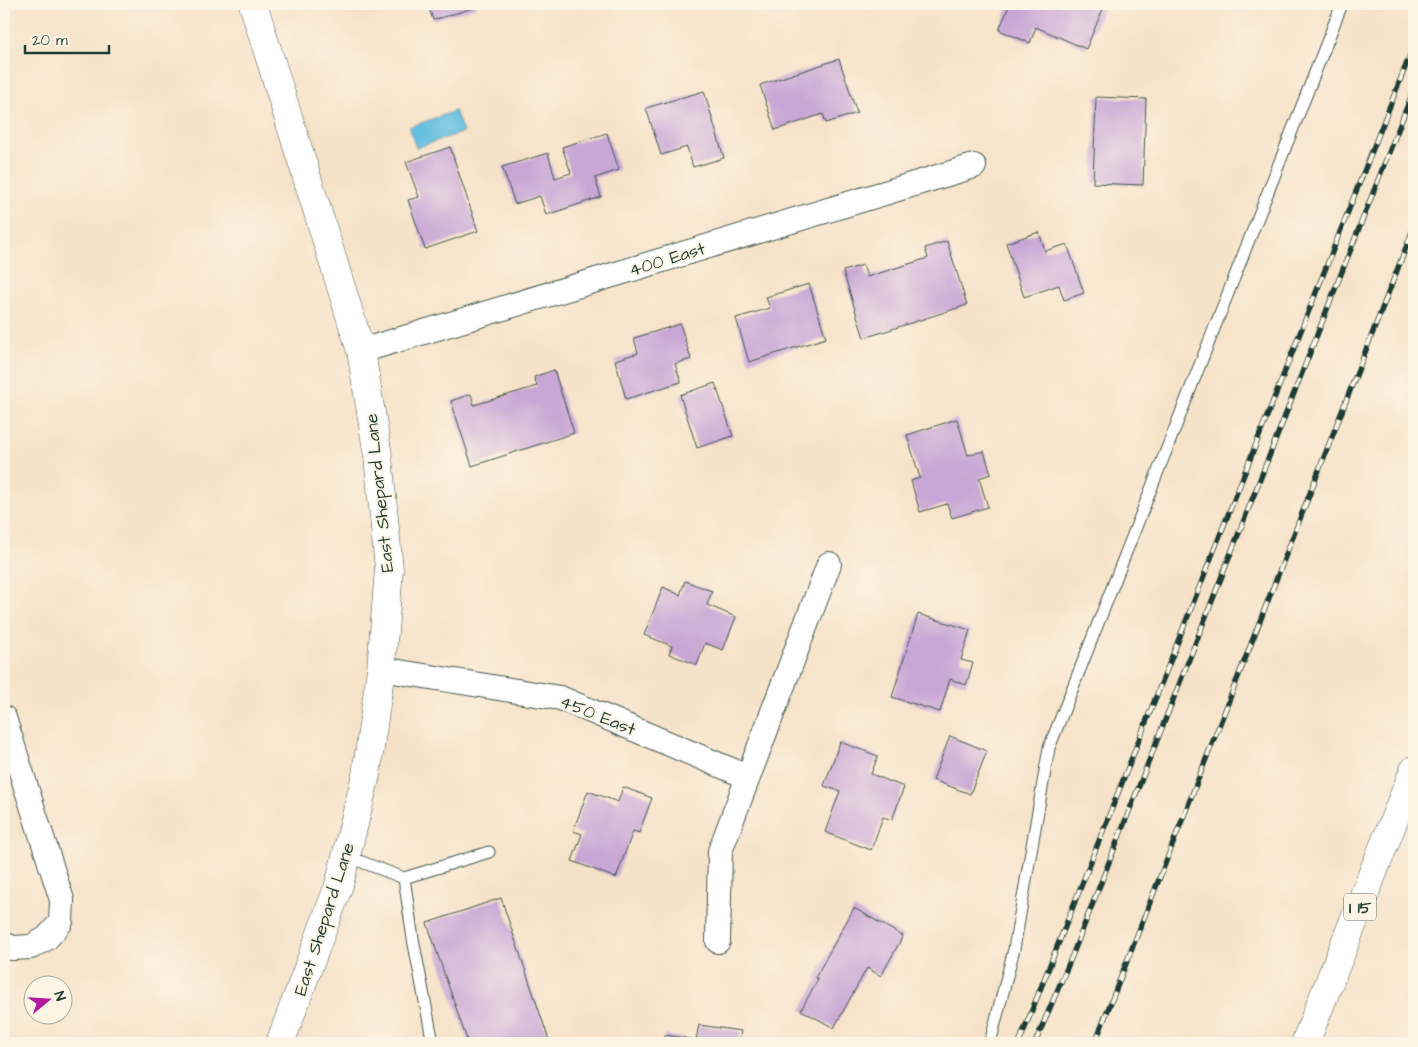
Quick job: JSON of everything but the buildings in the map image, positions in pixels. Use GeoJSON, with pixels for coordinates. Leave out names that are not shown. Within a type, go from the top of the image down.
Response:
{"type":"FeatureCollection","features":[{"type":"Feature","properties":{"kind":"main road","name":"East Shepard Lane"},"geometry":{"type":"LineString","coordinates":[[253,4],[361,352],[378,456],[389,569],[381,669],[366,775],[339,885],[280,1043]]}},
{"type":"Feature","properties":{"kind":"main road","name":"I 15"},"geometry":{"type":"LineString","coordinates":[[1305,1043],[1414,770]]}},
{"type":"Feature","properties":{"kind":"street","name":"400 East"},"geometry":{"type":"LineString","coordinates":[[361,352],[974,166]]}},
{"type":"Feature","properties":{"kind":"street"},"geometry":{"type":"LineString","coordinates":[[718,941],[720,851],[829,564]]}},
{"type":"Feature","properties":{"kind":"street","name":"450 East"},"geometry":{"type":"LineString","coordinates":[[381,669],[560,698],[748,777]]}},
{"type":"Feature","properties":{"kind":"street"},"geometry":{"type":"LineString","coordinates":[[4,718],[62,900],[60,922],[47,938],[31,947],[12,948],[4,944]]}},
{"type":"Feature","properties":{"kind":"lane"},"geometry":{"type":"LineString","coordinates":[[990,1043],[1014,949],[1049,748],[1342,4]]}},
{"type":"Feature","properties":{"kind":"lane"},"geometry":{"type":"LineString","coordinates":[[346,856],[404,878],[489,852]]}},
{"type":"Feature","properties":{"kind":"lane"},"geometry":{"type":"LineString","coordinates":[[404,878],[413,939],[433,1043]]}},
{"type":"Feature","properties":{"kind":"water"},"geometry":{"type":"Polygon","coordinates":[[[455,111],[463,132],[416,148],[409,127],[455,111]]]}},
{"type":"Feature","properties":{"kind":"railway"},"geometry":{"type":"LineString","coordinates":[[1019,1043],[1414,45]]}},
{"type":"Feature","properties":{"kind":"railway"},"geometry":{"type":"LineString","coordinates":[[1035,1043],[1072,956],[1414,89]]}},
{"type":"Feature","properties":{"kind":"railway"},"geometry":{"type":"LineString","coordinates":[[1095,1043],[1414,227]]}}]}
